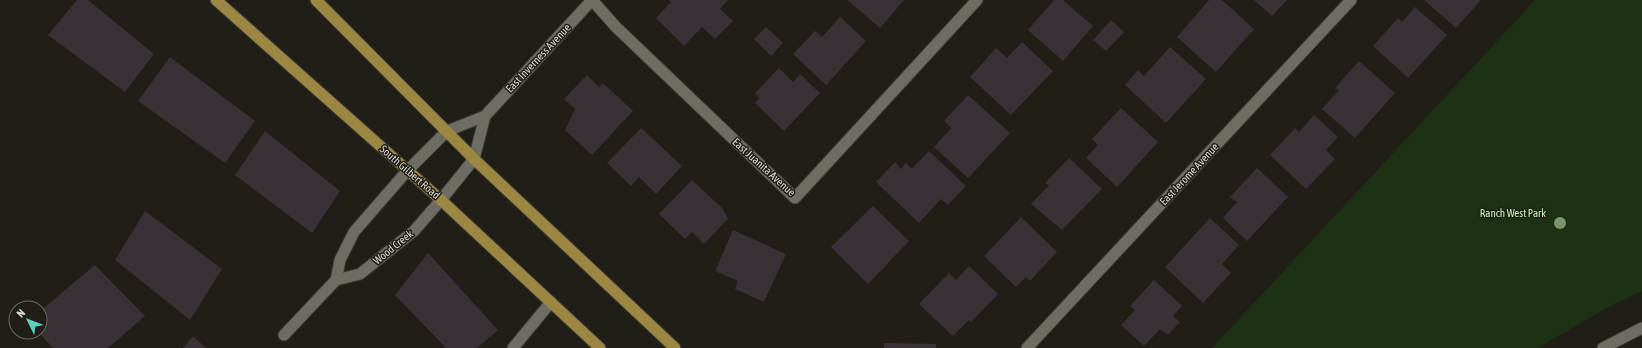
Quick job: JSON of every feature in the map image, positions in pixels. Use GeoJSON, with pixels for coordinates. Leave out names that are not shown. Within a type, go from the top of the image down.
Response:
{"type":"FeatureCollection","features":[{"type":"Feature","properties":{"kind":"main road","name":"South Gilbert Road"},"geometry":{"type":"LineString","coordinates":[[216,0],[441,200],[600,348]]}},
{"type":"Feature","properties":{"kind":"main road"},"geometry":{"type":"LineString","coordinates":[[316,0],[474,159],[676,348]]}},
{"type":"Feature","properties":{"kind":"street","name":"East Inverness Avenue"},"geometry":{"type":"LineString","coordinates":[[407,171],[447,131],[484,116],[592,0]]}},
{"type":"Feature","properties":{"kind":"street","name":"East Juanita Avenue"},"geometry":{"type":"LineString","coordinates":[[592,0],[616,27],[795,198],[977,0]]}},
{"type":"Feature","properties":{"kind":"street","name":"East Jerome Avenue"},"geometry":{"type":"LineString","coordinates":[[1027,348],[1350,0]]}},
{"type":"Feature","properties":{"kind":"street","name":"East Inverness Avenue"},"geometry":{"type":"LineString","coordinates":[[441,200],[474,159],[484,116]]}},
{"type":"Feature","properties":{"kind":"street"},"geometry":{"type":"LineString","coordinates":[[284,335],[336,280],[340,260],[354,232],[407,171]]}},
{"type":"Feature","properties":{"kind":"street","name":"Wood Creek"},"geometry":{"type":"LineString","coordinates":[[336,280],[360,274],[414,231],[441,200]]}},
{"type":"Feature","properties":{"kind":"street"},"geometry":{"type":"LineString","coordinates":[[513,348],[551,302]]}},
{"type":"Feature","properties":{"kind":"street"},"geometry":{"type":"LineString","coordinates":[[1602,348],[1642,328]]}},
{"type":"Feature","properties":{"kind":"green space","name":"Ranch West Park"},"geometry":{"type":"Polygon","coordinates":[[[1535,0],[1642,0],[1642,291],[1605,309],[1538,348],[1212,348],[1535,0]]]}},
{"type":"Feature","properties":{"kind":"building"},"geometry":{"type":"Polygon","coordinates":[[[77,0],[88,0],[154,54],[125,92],[48,35],[77,0]]]}},
{"type":"Feature","properties":{"kind":"building"},"geometry":{"type":"Polygon","coordinates":[[[668,0],[728,0],[720,9],[733,21],[715,39],[702,27],[684,46],[656,18],[671,2],[668,0]]]}},
{"type":"Feature","properties":{"kind":"building"},"geometry":{"type":"Polygon","coordinates":[[[847,0],[904,0],[880,28],[847,0]]]}},
{"type":"Feature","properties":{"kind":"building"},"geometry":{"type":"Polygon","coordinates":[[[1054,0],[1063,0],[1093,26],[1063,61],[1028,30],[1054,0]]]}},
{"type":"Feature","properties":{"kind":"building"},"geometry":{"type":"Polygon","coordinates":[[[1209,0],[1222,0],[1254,29],[1216,72],[1177,37],[1209,0]]]}},
{"type":"Feature","properties":{"kind":"building"},"geometry":{"type":"Polygon","coordinates":[[[1254,0],[1287,0],[1272,16],[1254,0]]]}},
{"type":"Feature","properties":{"kind":"building"},"geometry":{"type":"Polygon","coordinates":[[[1424,0],[1481,0],[1456,28],[1424,0]]]}},
{"type":"Feature","properties":{"kind":"building"},"geometry":{"type":"Polygon","coordinates":[[[1415,7],[1447,35],[1408,78],[1373,46],[1398,18],[1402,22],[1415,7]]]}},
{"type":"Feature","properties":{"kind":"building"},"geometry":{"type":"Polygon","coordinates":[[[840,17],[866,41],[826,85],[793,54],[815,31],[822,37],[840,17]]]}},
{"type":"Feature","properties":{"kind":"building"},"geometry":{"type":"Polygon","coordinates":[[[1111,20],[1124,32],[1106,51],[1093,40],[1111,20]]]}},
{"type":"Feature","properties":{"kind":"building"},"geometry":{"type":"Polygon","coordinates":[[[766,27],[783,43],[771,56],[754,39],[766,27]]]}},
{"type":"Feature","properties":{"kind":"building"},"geometry":{"type":"Polygon","coordinates":[[[1022,42],[1053,71],[1011,115],[970,77],[996,48],[1007,58],[1022,42]]]}},
{"type":"Feature","properties":{"kind":"building"},"geometry":{"type":"Polygon","coordinates":[[[1170,47],[1206,79],[1166,123],[1125,85],[1138,70],[1144,76],[1170,47]]]}},
{"type":"Feature","properties":{"kind":"building"},"geometry":{"type":"Polygon","coordinates":[[[170,57],[255,121],[225,163],[138,101],[170,57]]]}},
{"type":"Feature","properties":{"kind":"building"},"geometry":{"type":"Polygon","coordinates":[[[1359,61],[1395,93],[1355,138],[1322,109],[1339,90],[1335,88],[1359,61]]]}},
{"type":"Feature","properties":{"kind":"building"},"geometry":{"type":"Polygon","coordinates":[[[779,68],[793,82],[800,74],[820,93],[784,131],[755,103],[759,98],[755,93],[779,68]]]}},
{"type":"Feature","properties":{"kind":"building"},"geometry":{"type":"Polygon","coordinates":[[[587,75],[599,87],[603,83],[633,111],[592,155],[565,130],[575,109],[564,99],[587,75]]]}},
{"type":"Feature","properties":{"kind":"building"},"geometry":{"type":"Polygon","coordinates":[[[968,95],[1010,133],[968,178],[934,147],[951,128],[944,121],[968,95]]]}},
{"type":"Feature","properties":{"kind":"building"},"geometry":{"type":"Polygon","coordinates":[[[1121,108],[1158,142],[1117,187],[1086,158],[1098,145],[1092,139],[1121,108]]]}},
{"type":"Feature","properties":{"kind":"building"},"geometry":{"type":"Polygon","coordinates":[[[1314,115],[1338,137],[1326,150],[1335,159],[1306,189],[1270,155],[1295,128],[1299,132],[1314,115]]]}},
{"type":"Feature","properties":{"kind":"building"},"geometry":{"type":"Polygon","coordinates":[[[641,128],[682,166],[656,194],[639,177],[631,186],[607,163],[641,128]]]}},
{"type":"Feature","properties":{"kind":"building"},"geometry":{"type":"Polygon","coordinates":[[[265,131],[340,191],[312,233],[235,175],[265,131]]]}},
{"type":"Feature","properties":{"kind":"building"},"geometry":{"type":"Polygon","coordinates":[[[929,151],[966,186],[948,205],[941,199],[919,223],[876,182],[895,162],[901,169],[906,163],[912,169],[929,151]]]}},
{"type":"Feature","properties":{"kind":"building"},"geometry":{"type":"Polygon","coordinates":[[[1069,158],[1102,189],[1062,230],[1031,204],[1049,185],[1045,183],[1069,158]]]}},
{"type":"Feature","properties":{"kind":"building"},"geometry":{"type":"Polygon","coordinates":[[[1257,168],[1288,197],[1247,241],[1223,218],[1237,202],[1230,197],[1257,168]]]}},
{"type":"Feature","properties":{"kind":"building"},"geometry":{"type":"Polygon","coordinates":[[[692,180],[723,209],[728,219],[704,244],[692,232],[685,239],[659,214],[692,180]]]}},
{"type":"Feature","properties":{"kind":"building"},"geometry":{"type":"Polygon","coordinates":[[[873,206],[909,241],[868,284],[831,247],[873,206]]]}},
{"type":"Feature","properties":{"kind":"building"},"geometry":{"type":"Polygon","coordinates":[[[145,211],[222,269],[190,320],[115,260],[145,211]]]}},
{"type":"Feature","properties":{"kind":"building"},"geometry":{"type":"Polygon","coordinates":[[[1021,217],[1057,252],[1030,281],[1026,277],[1016,287],[984,256],[1021,217]]]}},
{"type":"Feature","properties":{"kind":"building"},"geometry":{"type":"Polygon","coordinates":[[[1210,218],[1239,245],[1222,264],[1231,273],[1203,303],[1165,267],[1210,218]]]}},
{"type":"Feature","properties":{"kind":"building"},"geometry":{"type":"Polygon","coordinates":[[[733,230],[786,254],[764,302],[735,289],[738,281],[715,271],[733,230]]]}},
{"type":"Feature","properties":{"kind":"building"},"geometry":{"type":"Polygon","coordinates":[[[428,253],[498,330],[477,348],[446,348],[395,295],[428,253]]]}},
{"type":"Feature","properties":{"kind":"building"},"geometry":{"type":"Polygon","coordinates":[[[95,265],[145,316],[108,348],[53,348],[46,340],[48,340],[48,304],[95,265]]]}},
{"type":"Feature","properties":{"kind":"building"},"geometry":{"type":"Polygon","coordinates":[[[969,266],[998,294],[971,322],[969,320],[953,336],[919,304],[949,273],[956,280],[969,266]]]}},
{"type":"Feature","properties":{"kind":"building"},"geometry":{"type":"Polygon","coordinates":[[[1154,280],[1182,306],[1173,316],[1180,322],[1168,335],[1160,329],[1144,346],[1121,325],[1135,310],[1130,306],[1154,280]]]}},
{"type":"Feature","properties":{"kind":"building"},"geometry":{"type":"Polygon","coordinates":[[[193,336],[206,348],[183,348],[193,336]]]}},
{"type":"Feature","properties":{"kind":"building"},"geometry":{"type":"Polygon","coordinates":[[[884,343],[936,344],[936,348],[884,348],[884,343]]]}}]}
